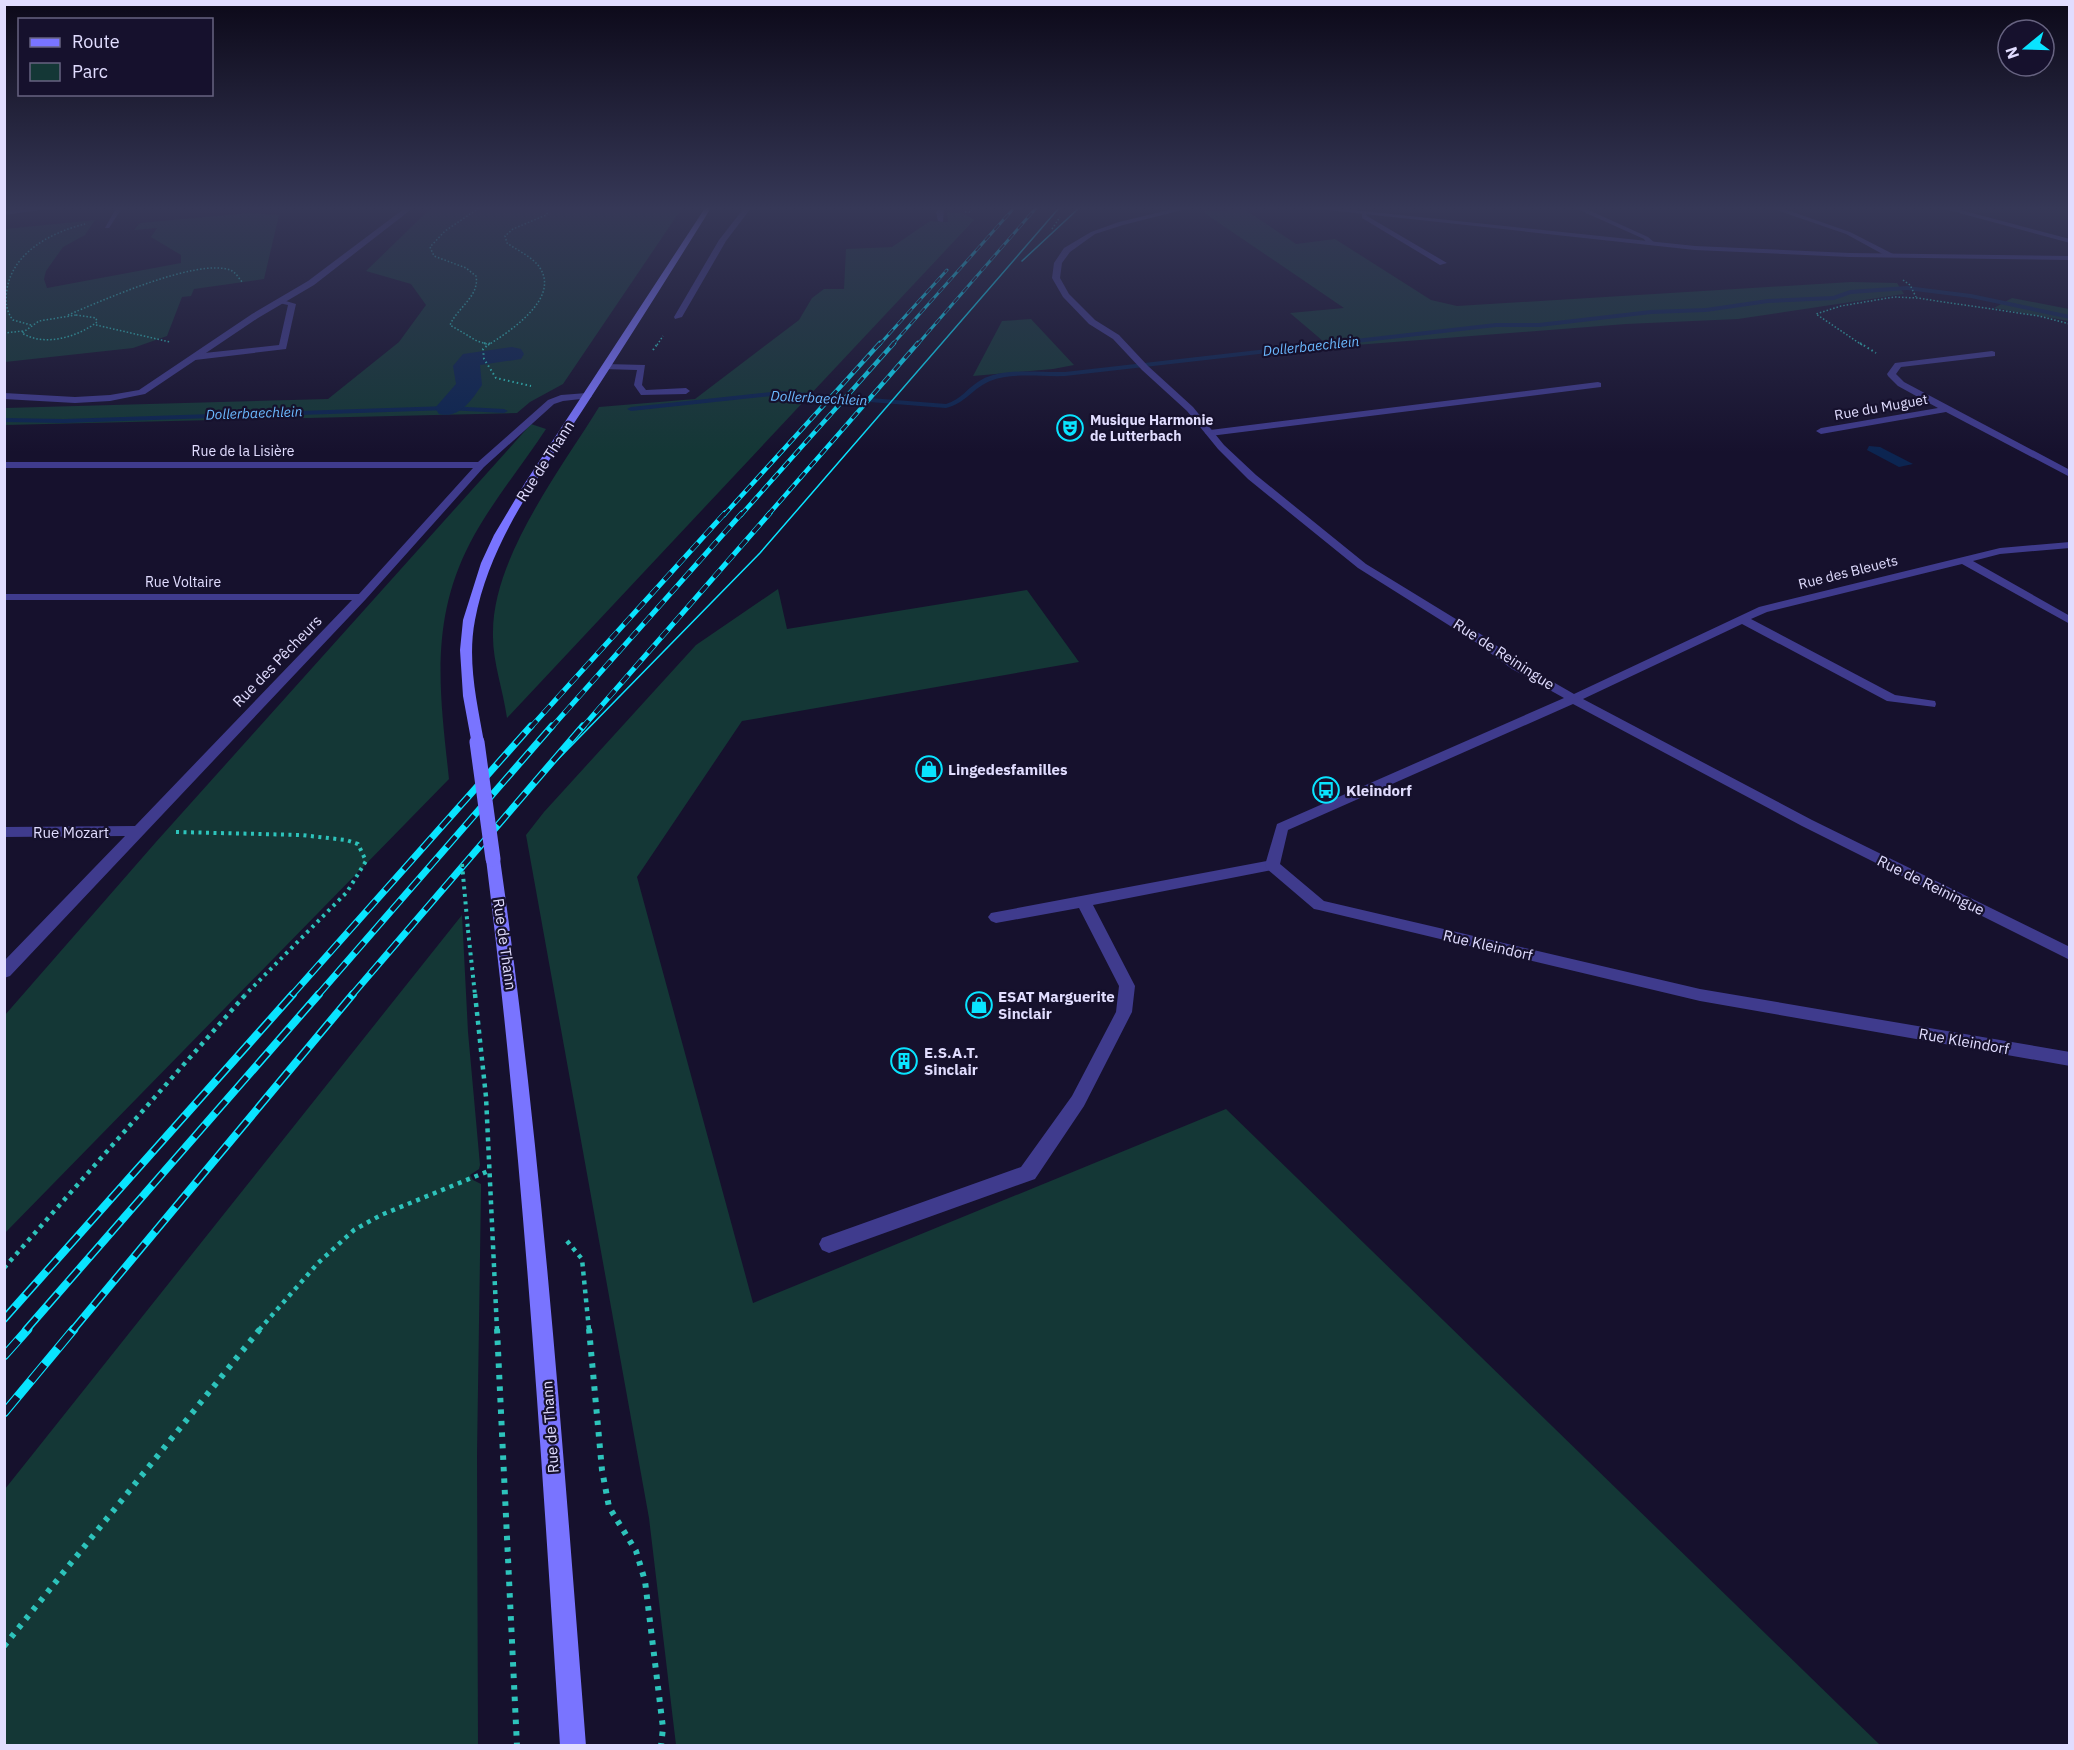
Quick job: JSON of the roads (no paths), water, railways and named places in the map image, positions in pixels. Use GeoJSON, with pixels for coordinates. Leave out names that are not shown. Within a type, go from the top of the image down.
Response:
{"type":"FeatureCollection","features":[{"type":"Feature","properties":{"kind":"main road","name":"Rue de Thann"},"geometry":{"type":"LineString","coordinates":[[573,1746],[533,1201],[518,1046],[466,662],[469,620],[475,594],[498,537],[656,290]]}},
{"type":"Feature","properties":{"kind":"street"},"geometry":{"type":"LineString","coordinates":[[4,396],[75,400],[110,398],[142,392],[299,290]]}},
{"type":"Feature","properties":{"kind":"street"},"geometry":{"type":"LineString","coordinates":[[678,317],[694,290]]}},
{"type":"Feature","properties":{"kind":"street","name":"Rue de Reiningue"},"geometry":{"type":"LineString","coordinates":[[1063,290],[1092,322],[1116,337],[1142,365],[1161,381],[1207,428],[1232,459],[1362,567],[1439,613],[1516,666],[1573,698],[1807,824],[2070,954]]}},
{"type":"Feature","properties":{"kind":"street"},"geometry":{"type":"LineString","coordinates":[[195,357],[283,347],[292,304],[282,301]]}},
{"type":"Feature","properties":{"kind":"street","name":"Rue du Muguet"},"geometry":{"type":"LineString","coordinates":[[1992,354],[1899,365],[1891,374],[1901,384],[2070,474]]}},
{"type":"Feature","properties":{"kind":"street"},"geometry":{"type":"LineString","coordinates":[[606,367],[642,367],[638,385],[644,393],[686,392]]}},
{"type":"Feature","properties":{"kind":"street"},"geometry":{"type":"LineString","coordinates":[[1207,428],[1598,385]]}},
{"type":"Feature","properties":{"kind":"street"},"geometry":{"type":"LineString","coordinates":[[1207,428],[1510,386]]}},
{"type":"Feature","properties":{"kind":"street","name":"Rue des Pêcheurs"},"geometry":{"type":"LineString","coordinates":[[4,972],[362,597],[481,465],[551,402],[561,398],[587,396]]}},
{"type":"Feature","properties":{"kind":"street","name":"Rue du Muguet"},"geometry":{"type":"LineString","coordinates":[[1821,431],[1946,409]]}},
{"type":"Feature","properties":{"kind":"street","name":"Rue de la Lisière"},"geometry":{"type":"LineString","coordinates":[[4,465],[481,465]]}},
{"type":"Feature","properties":{"kind":"street","name":"Rue des Bleuets"},"geometry":{"type":"LineString","coordinates":[[1573,698],[1763,609],[2000,551],[2070,545]]}},
{"type":"Feature","properties":{"kind":"street"},"geometry":{"type":"LineString","coordinates":[[1964,560],[2070,621]]}},
{"type":"Feature","properties":{"kind":"street","name":"Rue Voltaire"},"geometry":{"type":"LineString","coordinates":[[4,597],[362,597]]}},
{"type":"Feature","properties":{"kind":"street"},"geometry":{"type":"LineString","coordinates":[[1742,619],[1892,698],[1930,704]]}},
{"type":"Feature","properties":{"kind":"street"},"geometry":{"type":"LineString","coordinates":[[996,916],[1084,903],[1158,886],[1272,865],[1282,827],[1573,698]]}},
{"type":"Feature","properties":{"kind":"street","name":"Rue Mozart"},"geometry":{"type":"LineString","coordinates":[[4,832],[137,831]]}},
{"type":"Feature","properties":{"kind":"street","name":"Rue Kleindorf"},"geometry":{"type":"LineString","coordinates":[[1272,865],[1318,905],[1330,908],[1700,995],[2070,1059]]}},
{"type":"Feature","properties":{"kind":"street"},"geometry":{"type":"LineString","coordinates":[[829,1244],[1028,1173],[1078,1101],[1124,1012],[1126,986],[1084,903]]}},
{"type":"Feature","properties":{"kind":"water"},"geometry":{"type":"Polygon","coordinates":[[[1869,446],[1880,447],[1913,464],[1899,467],[1867,450],[1869,446]]]}},
{"type":"Feature","properties":{"kind":"waterway","name":"Dollerbaechlein"},"geometry":{"type":"LineString","coordinates":[[631,409],[781,393],[946,406],[964,398],[983,382],[1006,375],[1065,374],[1496,325],[1539,325],[1651,312],[1706,310],[1768,301],[1834,298],[1850,292],[1883,290]]}},
{"type":"Feature","properties":{"kind":"waterway","name":"Dollerbaechlein"},"geometry":{"type":"LineString","coordinates":[[1920,290],[1971,296],[2070,317]]}},
{"type":"Feature","properties":{"kind":"waterway"},"geometry":{"type":"LineString","coordinates":[[448,408],[469,385],[466,366],[472,359],[512,354]]}},
{"type":"Feature","properties":{"kind":"waterway","name":"Dollerbaechlein"},"geometry":{"type":"LineString","coordinates":[[4,420],[64,421],[448,408],[504,411]]}},
{"type":"Feature","properties":{"kind":"tram line"},"geometry":{"type":"LineString","coordinates":[[525,793],[760,553],[988,290]]}},
{"type":"Feature","properties":{"kind":"railway"},"geometry":{"type":"LineString","coordinates":[[879,345],[929,290]]}},
{"type":"Feature","properties":{"kind":"railway"},"geometry":{"type":"LineString","coordinates":[[892,345],[941,290]]}},
{"type":"Feature","properties":{"kind":"railway"},"geometry":{"type":"LineString","coordinates":[[917,345],[965,290]]}},
{"type":"Feature","properties":{"kind":"railway"},"geometry":{"type":"LineString","coordinates":[[724,515],[880,343]]}},
{"type":"Feature","properties":{"kind":"railway"},"geometry":{"type":"LineString","coordinates":[[741,515],[894,343]]}},
{"type":"Feature","properties":{"kind":"railway"},"geometry":{"type":"LineString","coordinates":[[768,515],[918,343]]}},
{"type":"Feature","properties":{"kind":"railway"},"geometry":{"type":"LineString","coordinates":[[530,728],[725,513]]}},
{"type":"Feature","properties":{"kind":"railway"},"geometry":{"type":"LineString","coordinates":[[551,728],[742,513]]}},
{"type":"Feature","properties":{"kind":"railway"},"geometry":{"type":"LineString","coordinates":[[582,728],[770,513]]}},
{"type":"Feature","properties":{"kind":"railway"},"geometry":{"type":"LineString","coordinates":[[292,995],[531,726]]}},
{"type":"Feature","properties":{"kind":"railway"},"geometry":{"type":"LineString","coordinates":[[318,995],[552,726]]}},
{"type":"Feature","properties":{"kind":"railway"},"geometry":{"type":"LineString","coordinates":[[352,995],[583,726]]}},
{"type":"Feature","properties":{"kind":"railway"},"geometry":{"type":"LineString","coordinates":[[4,1319],[293,994]]}},
{"type":"Feature","properties":{"kind":"railway"},"geometry":{"type":"LineString","coordinates":[[26,1330],[319,994]]}},
{"type":"Feature","properties":{"kind":"railway"},"geometry":{"type":"LineString","coordinates":[[73,1330],[353,994]]}},
{"type":"Feature","properties":{"kind":"railway"},"geometry":{"type":"LineString","coordinates":[[4,1356],[28,1329]]}},
{"type":"Feature","properties":{"kind":"railway"},"geometry":{"type":"LineString","coordinates":[[4,1413],[74,1329]]}},
{"type":"Feature","properties":{"kind":"place","name":"Musique Harmonie de Lutterbach"},"geometry":{"type":"Point","coordinates":[1070,428]}},
{"type":"Feature","properties":{"kind":"place","name":"Lingedesfamilles"},"geometry":{"type":"Point","coordinates":[929,769]}},
{"type":"Feature","properties":{"kind":"place","name":"Kleindorf"},"geometry":{"type":"Point","coordinates":[1326,790]}},
{"type":"Feature","properties":{"kind":"place","name":"ESAT Marguerite Sinclair"},"geometry":{"type":"Point","coordinates":[979,1005]}},
{"type":"Feature","properties":{"kind":"place","name":"E.S.A.T. Sinclair"},"geometry":{"type":"Point","coordinates":[904,1061]}}]}
